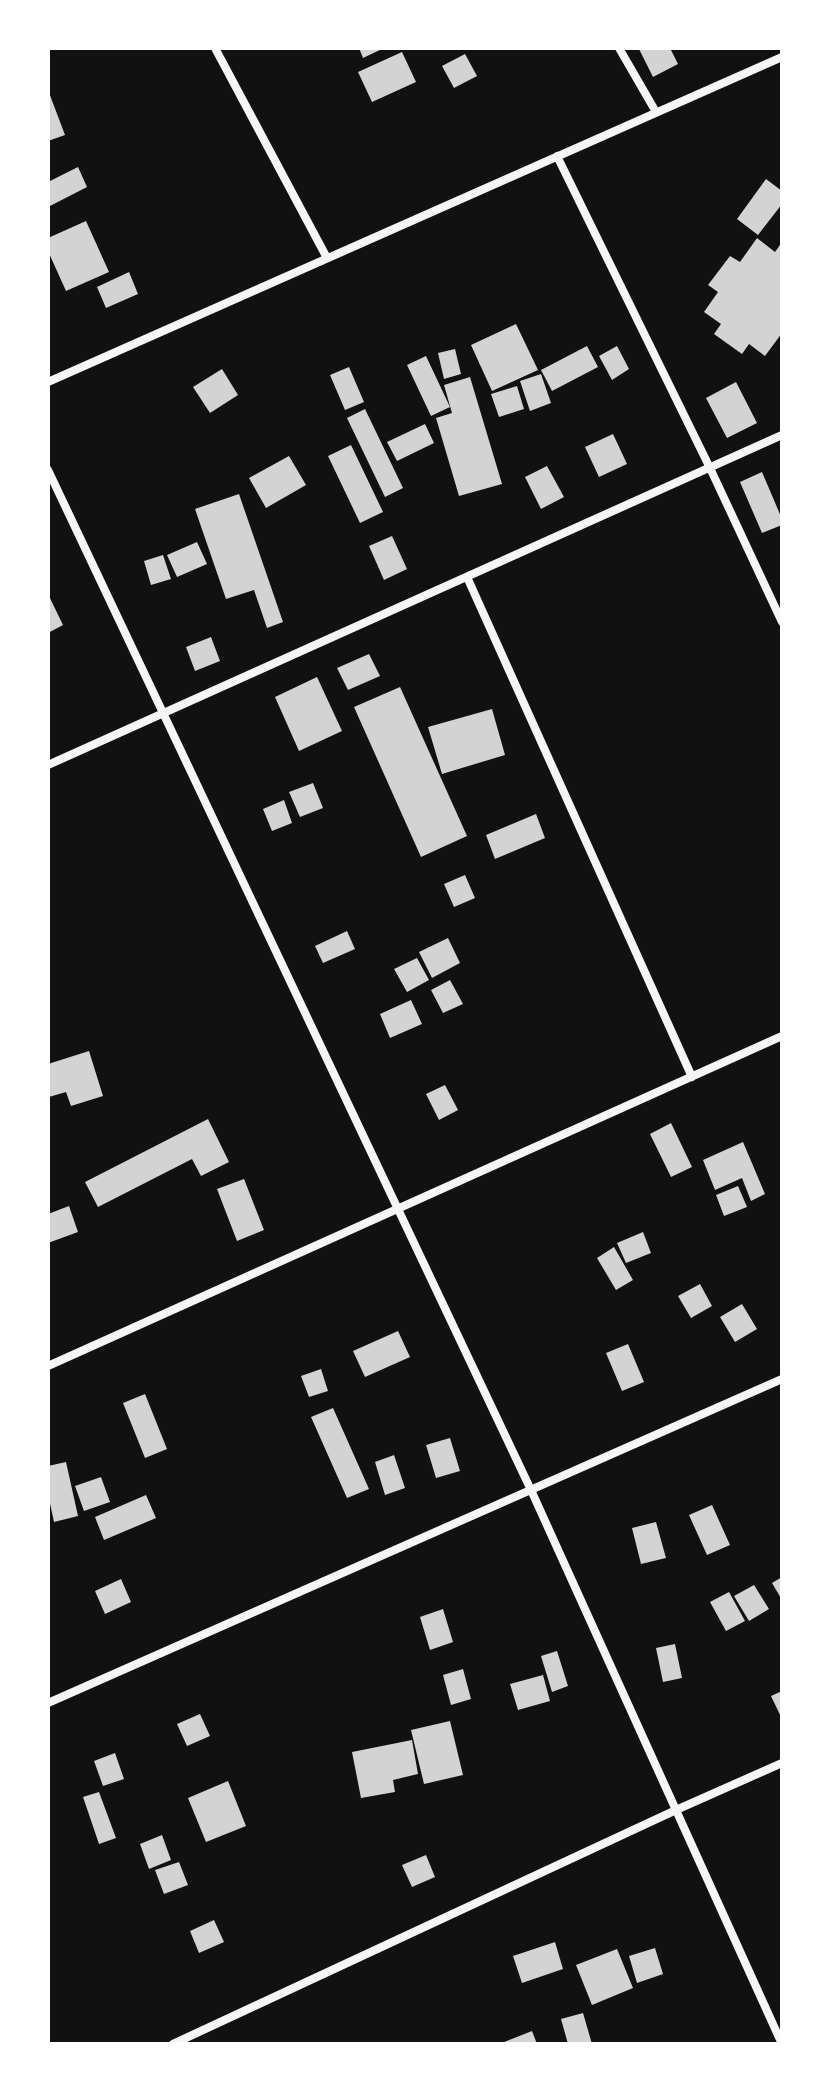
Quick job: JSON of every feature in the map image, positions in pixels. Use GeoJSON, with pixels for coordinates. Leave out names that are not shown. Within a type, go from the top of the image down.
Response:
{"type":"FeatureCollection","features":[{"type":"Feature","properties":{"kind":"street"},"geometry":{"type":"LineString","coordinates":[[215,48],[327,258]]}},
{"type":"Feature","properties":{"kind":"street"},"geometry":{"type":"LineString","coordinates":[[619,48],[656,112]]}},
{"type":"Feature","properties":{"kind":"street"},"geometry":{"type":"LineString","coordinates":[[48,382],[782,57]]}},
{"type":"Feature","properties":{"kind":"street"},"geometry":{"type":"LineString","coordinates":[[557,156],[782,622]]}},
{"type":"Feature","properties":{"kind":"street"},"geometry":{"type":"LineString","coordinates":[[48,765],[782,435]]}},
{"type":"Feature","properties":{"kind":"street"},"geometry":{"type":"LineString","coordinates":[[48,470],[531,1490],[782,2044]]}},
{"type":"Feature","properties":{"kind":"street"},"geometry":{"type":"LineString","coordinates":[[467,577],[692,1077]]}},
{"type":"Feature","properties":{"kind":"street"},"geometry":{"type":"LineString","coordinates":[[48,1366],[782,1036]]}},
{"type":"Feature","properties":{"kind":"street"},"geometry":{"type":"LineString","coordinates":[[48,1703],[782,1379]]}},
{"type":"Feature","properties":{"kind":"street"},"geometry":{"type":"LineString","coordinates":[[173,2044],[782,1763]]}},
{"type":"Feature","properties":{"kind":"building"},"geometry":{"type":"Polygon","coordinates":[[[359,48],[384,48],[363,58],[359,48]]]}},
{"type":"Feature","properties":{"kind":"building"},"geometry":{"type":"Polygon","coordinates":[[[641,48],[670,48],[678,64],[653,77],[641,48]]]}},
{"type":"Feature","properties":{"kind":"building"},"geometry":{"type":"Polygon","coordinates":[[[402,52],[416,82],[372,102],[358,72],[402,52]]]}},
{"type":"Feature","properties":{"kind":"building"},"geometry":{"type":"Polygon","coordinates":[[[465,54],[477,76],[454,88],[442,66],[465,54]]]}},
{"type":"Feature","properties":{"kind":"building"},"geometry":{"type":"Polygon","coordinates":[[[48,90],[65,135],[48,141],[48,90]]]}},
{"type":"Feature","properties":{"kind":"building"},"geometry":{"type":"Polygon","coordinates":[[[78,167],[87,187],[50,206],[48,182],[78,167]]]}},
{"type":"Feature","properties":{"kind":"building"},"geometry":{"type":"Polygon","coordinates":[[[766,179],[782,191],[782,204],[758,235],[737,219],[766,179]]]}},
{"type":"Feature","properties":{"kind":"building"},"geometry":{"type":"Polygon","coordinates":[[[86,221],[109,272],[66,291],[48,251],[48,238],[86,221]]]}},
{"type":"Feature","properties":{"kind":"building"},"geometry":{"type":"Polygon","coordinates":[[[757,238],[775,252],[782,242],[782,333],[765,356],[749,344],[742,354],[714,334],[721,324],[704,312],[718,292],[708,285],[730,256],[740,262],[757,238]]]}},
{"type":"Feature","properties":{"kind":"building"},"geometry":{"type":"Polygon","coordinates":[[[129,272],[138,294],[106,308],[97,287],[129,272]]]}},
{"type":"Feature","properties":{"kind":"building"},"geometry":{"type":"Polygon","coordinates":[[[516,324],[538,370],[492,391],[471,345],[516,324]]]}},
{"type":"Feature","properties":{"kind":"building"},"geometry":{"type":"Polygon","coordinates":[[[587,346],[598,367],[552,391],[541,370],[587,346]]]}},
{"type":"Feature","properties":{"kind":"building"},"geometry":{"type":"Polygon","coordinates":[[[617,346],[629,369],[612,380],[599,356],[617,346]]]}},
{"type":"Feature","properties":{"kind":"building"},"geometry":{"type":"Polygon","coordinates":[[[455,349],[461,374],[444,379],[438,353],[455,349]]]}},
{"type":"Feature","properties":{"kind":"building"},"geometry":{"type":"Polygon","coordinates":[[[426,356],[450,407],[431,416],[407,365],[426,356]]]}},
{"type":"Feature","properties":{"kind":"building"},"geometry":{"type":"Polygon","coordinates":[[[349,367],[364,402],[345,410],[330,375],[349,367]]]}},
{"type":"Feature","properties":{"kind":"building"},"geometry":{"type":"Polygon","coordinates":[[[222,369],[238,395],[210,413],[193,387],[222,369]]]}},
{"type":"Feature","properties":{"kind":"building"},"geometry":{"type":"Polygon","coordinates":[[[541,374],[551,403],[530,411],[520,381],[541,374]]]}},
{"type":"Feature","properties":{"kind":"building"},"geometry":{"type":"Polygon","coordinates":[[[470,377],[502,484],[459,496],[436,418],[452,413],[444,385],[470,377]]]}},
{"type":"Feature","properties":{"kind":"building"},"geometry":{"type":"Polygon","coordinates":[[[736,382],[757,423],[727,438],[706,398],[736,382]]]}},
{"type":"Feature","properties":{"kind":"building"},"geometry":{"type":"Polygon","coordinates":[[[517,386],[524,409],[499,417],[491,394],[517,386]]]}},
{"type":"Feature","properties":{"kind":"building"},"geometry":{"type":"Polygon","coordinates":[[[365,409],[403,488],[385,497],[347,418],[365,409]]]}},
{"type":"Feature","properties":{"kind":"building"},"geometry":{"type":"Polygon","coordinates":[[[425,424],[434,443],[397,461],[387,442],[425,424]]]}},
{"type":"Feature","properties":{"kind":"building"},"geometry":{"type":"Polygon","coordinates":[[[613,434],[627,464],[599,477],[585,447],[613,434]]]}},
{"type":"Feature","properties":{"kind":"building"},"geometry":{"type":"Polygon","coordinates":[[[351,445],[383,512],[360,523],[328,456],[351,445]]]}},
{"type":"Feature","properties":{"kind":"building"},"geometry":{"type":"Polygon","coordinates":[[[289,456],[306,485],[266,508],[249,478],[289,456]]]}},
{"type":"Feature","properties":{"kind":"building"},"geometry":{"type":"Polygon","coordinates":[[[547,466],[564,497],[541,509],[525,477],[547,466]]]}},
{"type":"Feature","properties":{"kind":"building"},"geometry":{"type":"Polygon","coordinates":[[[762,472],[782,525],[762,533],[740,482],[762,472]]]}},
{"type":"Feature","properties":{"kind":"building"},"geometry":{"type":"Polygon","coordinates":[[[239,494],[283,622],[267,628],[254,590],[226,599],[195,509],[239,494]]]}},
{"type":"Feature","properties":{"kind":"building"},"geometry":{"type":"Polygon","coordinates":[[[392,536],[407,569],[384,580],[369,546],[392,536]]]}},
{"type":"Feature","properties":{"kind":"building"},"geometry":{"type":"Polygon","coordinates":[[[197,542],[207,564],[177,577],[167,555],[197,542]]]}},
{"type":"Feature","properties":{"kind":"building"},"geometry":{"type":"Polygon","coordinates":[[[163,555],[171,579],[151,585],[144,561],[163,555]]]}},
{"type":"Feature","properties":{"kind":"building"},"geometry":{"type":"Polygon","coordinates":[[[48,594],[63,625],[48,633],[48,594]]]}},
{"type":"Feature","properties":{"kind":"building"},"geometry":{"type":"Polygon","coordinates":[[[211,637],[220,661],[195,671],[186,647],[211,637]]]}},
{"type":"Feature","properties":{"kind":"building"},"geometry":{"type":"Polygon","coordinates":[[[369,654],[380,676],[348,690],[337,668],[369,654]]]}},
{"type":"Feature","properties":{"kind":"building"},"geometry":{"type":"Polygon","coordinates":[[[317,677],[342,731],[299,751],[275,697],[317,677]]]}},
{"type":"Feature","properties":{"kind":"building"},"geometry":{"type":"Polygon","coordinates":[[[400,687],[467,836],[421,857],[354,707],[400,687]]]}},
{"type":"Feature","properties":{"kind":"building"},"geometry":{"type":"Polygon","coordinates":[[[492,709],[505,755],[442,774],[428,727],[492,709]]]}},
{"type":"Feature","properties":{"kind":"building"},"geometry":{"type":"Polygon","coordinates":[[[313,783],[323,808],[300,817],[289,792],[313,783]]]}},
{"type":"Feature","properties":{"kind":"building"},"geometry":{"type":"Polygon","coordinates":[[[284,800],[292,823],[272,831],[263,809],[284,800]]]}},
{"type":"Feature","properties":{"kind":"building"},"geometry":{"type":"Polygon","coordinates":[[[536,814],[545,838],[495,859],[486,835],[536,814]]]}},
{"type":"Feature","properties":{"kind":"building"},"geometry":{"type":"Polygon","coordinates":[[[465,875],[475,898],[454,907],[444,884],[465,875]]]}},
{"type":"Feature","properties":{"kind":"building"},"geometry":{"type":"Polygon","coordinates":[[[347,931],[355,949],[323,963],[315,946],[347,931]]]}},
{"type":"Feature","properties":{"kind":"building"},"geometry":{"type":"Polygon","coordinates":[[[448,938],[460,963],[432,978],[419,952],[448,938]]]}},
{"type":"Feature","properties":{"kind":"building"},"geometry":{"type":"Polygon","coordinates":[[[417,958],[429,980],[407,992],[394,969],[417,958]]]}},
{"type":"Feature","properties":{"kind":"building"},"geometry":{"type":"Polygon","coordinates":[[[450,980],[463,1004],[443,1013],[431,990],[450,980]]]}},
{"type":"Feature","properties":{"kind":"building"},"geometry":{"type":"Polygon","coordinates":[[[411,1000],[422,1024],[390,1038],[380,1014],[411,1000]]]}},
{"type":"Feature","properties":{"kind":"building"},"geometry":{"type":"Polygon","coordinates":[[[89,1051],[103,1096],[71,1106],[66,1092],[49,1097],[48,1064],[89,1051]]]}},
{"type":"Feature","properties":{"kind":"building"},"geometry":{"type":"Polygon","coordinates":[[[445,1085],[458,1110],[439,1120],[426,1094],[445,1085]]]}},
{"type":"Feature","properties":{"kind":"building"},"geometry":{"type":"Polygon","coordinates":[[[208,1119],[229,1162],[201,1176],[192,1159],[98,1207],[85,1182],[208,1119]]]}},
{"type":"Feature","properties":{"kind":"building"},"geometry":{"type":"Polygon","coordinates":[[[671,1123],[692,1167],[671,1177],[650,1134],[671,1123]]]}},
{"type":"Feature","properties":{"kind":"building"},"geometry":{"type":"Polygon","coordinates":[[[743,1142],[765,1194],[751,1201],[742,1178],[715,1190],[703,1160],[743,1142]]]}},
{"type":"Feature","properties":{"kind":"building"},"geometry":{"type":"Polygon","coordinates":[[[244,1179],[264,1230],[237,1241],[217,1189],[244,1179]]]}},
{"type":"Feature","properties":{"kind":"building"},"geometry":{"type":"Polygon","coordinates":[[[738,1186],[747,1207],[724,1216],[716,1195],[738,1186]]]}},
{"type":"Feature","properties":{"kind":"building"},"geometry":{"type":"Polygon","coordinates":[[[69,1206],[78,1232],[48,1243],[48,1214],[69,1206]]]}},
{"type":"Feature","properties":{"kind":"building"},"geometry":{"type":"Polygon","coordinates":[[[643,1232],[651,1253],[626,1263],[617,1243],[643,1232]]]}},
{"type":"Feature","properties":{"kind":"building"},"geometry":{"type":"Polygon","coordinates":[[[614,1247],[633,1280],[616,1290],[597,1258],[614,1247]]]}},
{"type":"Feature","properties":{"kind":"building"},"geometry":{"type":"Polygon","coordinates":[[[700,1284],[712,1306],[691,1318],[678,1296],[700,1284]]]}},
{"type":"Feature","properties":{"kind":"building"},"geometry":{"type":"Polygon","coordinates":[[[742,1304],[757,1329],[735,1342],[720,1317],[742,1304]]]}},
{"type":"Feature","properties":{"kind":"building"},"geometry":{"type":"Polygon","coordinates":[[[398,1331],[410,1357],[365,1377],[353,1351],[398,1331]]]}},
{"type":"Feature","properties":{"kind":"building"},"geometry":{"type":"Polygon","coordinates":[[[628,1344],[644,1382],[622,1391],[606,1353],[628,1344]]]}},
{"type":"Feature","properties":{"kind":"building"},"geometry":{"type":"Polygon","coordinates":[[[321,1369],[328,1391],[309,1397],[301,1376],[321,1369]]]}},
{"type":"Feature","properties":{"kind":"building"},"geometry":{"type":"Polygon","coordinates":[[[145,1394],[167,1449],[145,1458],[123,1403],[145,1394]]]}},
{"type":"Feature","properties":{"kind":"building"},"geometry":{"type":"Polygon","coordinates":[[[333,1408],[369,1489],[347,1498],[311,1417],[333,1408]]]}},
{"type":"Feature","properties":{"kind":"building"},"geometry":{"type":"Polygon","coordinates":[[[450,1438],[460,1471],[436,1478],[426,1445],[450,1438]]]}},
{"type":"Feature","properties":{"kind":"building"},"geometry":{"type":"Polygon","coordinates":[[[394,1455],[405,1488],[385,1495],[375,1462],[394,1455]]]}},
{"type":"Feature","properties":{"kind":"building"},"geometry":{"type":"Polygon","coordinates":[[[66,1462],[78,1516],[54,1522],[48,1494],[48,1466],[66,1462]]]}},
{"type":"Feature","properties":{"kind":"building"},"geometry":{"type":"Polygon","coordinates":[[[101,1477],[110,1502],[84,1511],[75,1486],[101,1477]]]}},
{"type":"Feature","properties":{"kind":"building"},"geometry":{"type":"Polygon","coordinates":[[[146,1495],[156,1518],[104,1540],[95,1517],[146,1495]]]}},
{"type":"Feature","properties":{"kind":"building"},"geometry":{"type":"Polygon","coordinates":[[[712,1505],[730,1545],[707,1555],[689,1515],[712,1505]]]}},
{"type":"Feature","properties":{"kind":"building"},"geometry":{"type":"Polygon","coordinates":[[[656,1522],[666,1558],[641,1564],[632,1528],[656,1522]]]}},
{"type":"Feature","properties":{"kind":"building"},"geometry":{"type":"Polygon","coordinates":[[[782,1577],[782,1600],[772,1583],[782,1577]]]}},
{"type":"Feature","properties":{"kind":"building"},"geometry":{"type":"Polygon","coordinates":[[[121,1579],[131,1602],[105,1614],[95,1591],[121,1579]]]}},
{"type":"Feature","properties":{"kind":"building"},"geometry":{"type":"Polygon","coordinates":[[[754,1585],[769,1609],[749,1621],[734,1596],[754,1585]]]}},
{"type":"Feature","properties":{"kind":"building"},"geometry":{"type":"Polygon","coordinates":[[[729,1592],[745,1621],[726,1631],[710,1602],[729,1592]]]}},
{"type":"Feature","properties":{"kind":"building"},"geometry":{"type":"Polygon","coordinates":[[[443,1609],[453,1642],[430,1650],[420,1617],[443,1609]]]}},
{"type":"Feature","properties":{"kind":"building"},"geometry":{"type":"Polygon","coordinates":[[[675,1644],[682,1678],[663,1682],[656,1648],[675,1644]]]}},
{"type":"Feature","properties":{"kind":"building"},"geometry":{"type":"Polygon","coordinates":[[[557,1651],[568,1686],[552,1692],[541,1656],[557,1651]]]}},
{"type":"Feature","properties":{"kind":"building"},"geometry":{"type":"Polygon","coordinates":[[[463,1669],[471,1699],[451,1705],[443,1675],[463,1669]]]}},
{"type":"Feature","properties":{"kind":"building"},"geometry":{"type":"Polygon","coordinates":[[[543,1675],[550,1701],[518,1710],[510,1684],[543,1675]]]}},
{"type":"Feature","properties":{"kind":"building"},"geometry":{"type":"Polygon","coordinates":[[[782,1691],[782,1719],[771,1696],[782,1691]]]}},
{"type":"Feature","properties":{"kind":"building"},"geometry":{"type":"Polygon","coordinates":[[[200,1714],[210,1736],[187,1746],[177,1724],[200,1714]]]}},
{"type":"Feature","properties":{"kind":"building"},"geometry":{"type":"Polygon","coordinates":[[[450,1721],[463,1775],[424,1784],[411,1730],[450,1721]]]}},
{"type":"Feature","properties":{"kind":"building"},"geometry":{"type":"Polygon","coordinates":[[[412,1740],[418,1774],[393,1780],[395,1792],[361,1798],[352,1752],[412,1740]]]}},
{"type":"Feature","properties":{"kind":"building"},"geometry":{"type":"Polygon","coordinates":[[[115,1753],[124,1779],[103,1786],[94,1761],[115,1753]]]}},
{"type":"Feature","properties":{"kind":"building"},"geometry":{"type":"Polygon","coordinates":[[[228,1781],[246,1826],[206,1842],[188,1798],[228,1781]]]}},
{"type":"Feature","properties":{"kind":"building"},"geometry":{"type":"Polygon","coordinates":[[[99,1792],[116,1838],[99,1844],[83,1797],[99,1792]]]}},
{"type":"Feature","properties":{"kind":"building"},"geometry":{"type":"Polygon","coordinates":[[[162,1835],[171,1860],[149,1869],[140,1844],[162,1835]]]}},
{"type":"Feature","properties":{"kind":"building"},"geometry":{"type":"Polygon","coordinates":[[[426,1855],[435,1877],[412,1887],[402,1865],[426,1855]]]}},
{"type":"Feature","properties":{"kind":"building"},"geometry":{"type":"Polygon","coordinates":[[[179,1862],[188,1885],[164,1894],[155,1870],[179,1862]]]}},
{"type":"Feature","properties":{"kind":"building"},"geometry":{"type":"Polygon","coordinates":[[[214,1920],[224,1942],[199,1953],[190,1931],[214,1920]]]}},
{"type":"Feature","properties":{"kind":"building"},"geometry":{"type":"Polygon","coordinates":[[[555,1942],[563,1969],[522,1983],[513,1956],[555,1942]]]}},
{"type":"Feature","properties":{"kind":"building"},"geometry":{"type":"Polygon","coordinates":[[[655,1948],[663,1974],[637,1983],[629,1956],[655,1948]]]}},
{"type":"Feature","properties":{"kind":"building"},"geometry":{"type":"Polygon","coordinates":[[[617,1949],[633,1988],[592,2005],[576,1965],[617,1949]]]}},
{"type":"Feature","properties":{"kind":"building"},"geometry":{"type":"Polygon","coordinates":[[[583,2013],[592,2044],[568,2044],[561,2019],[583,2013]]]}},
{"type":"Feature","properties":{"kind":"building"},"geometry":{"type":"Polygon","coordinates":[[[532,2031],[537,2044],[499,2044],[532,2031]]]}}]}
